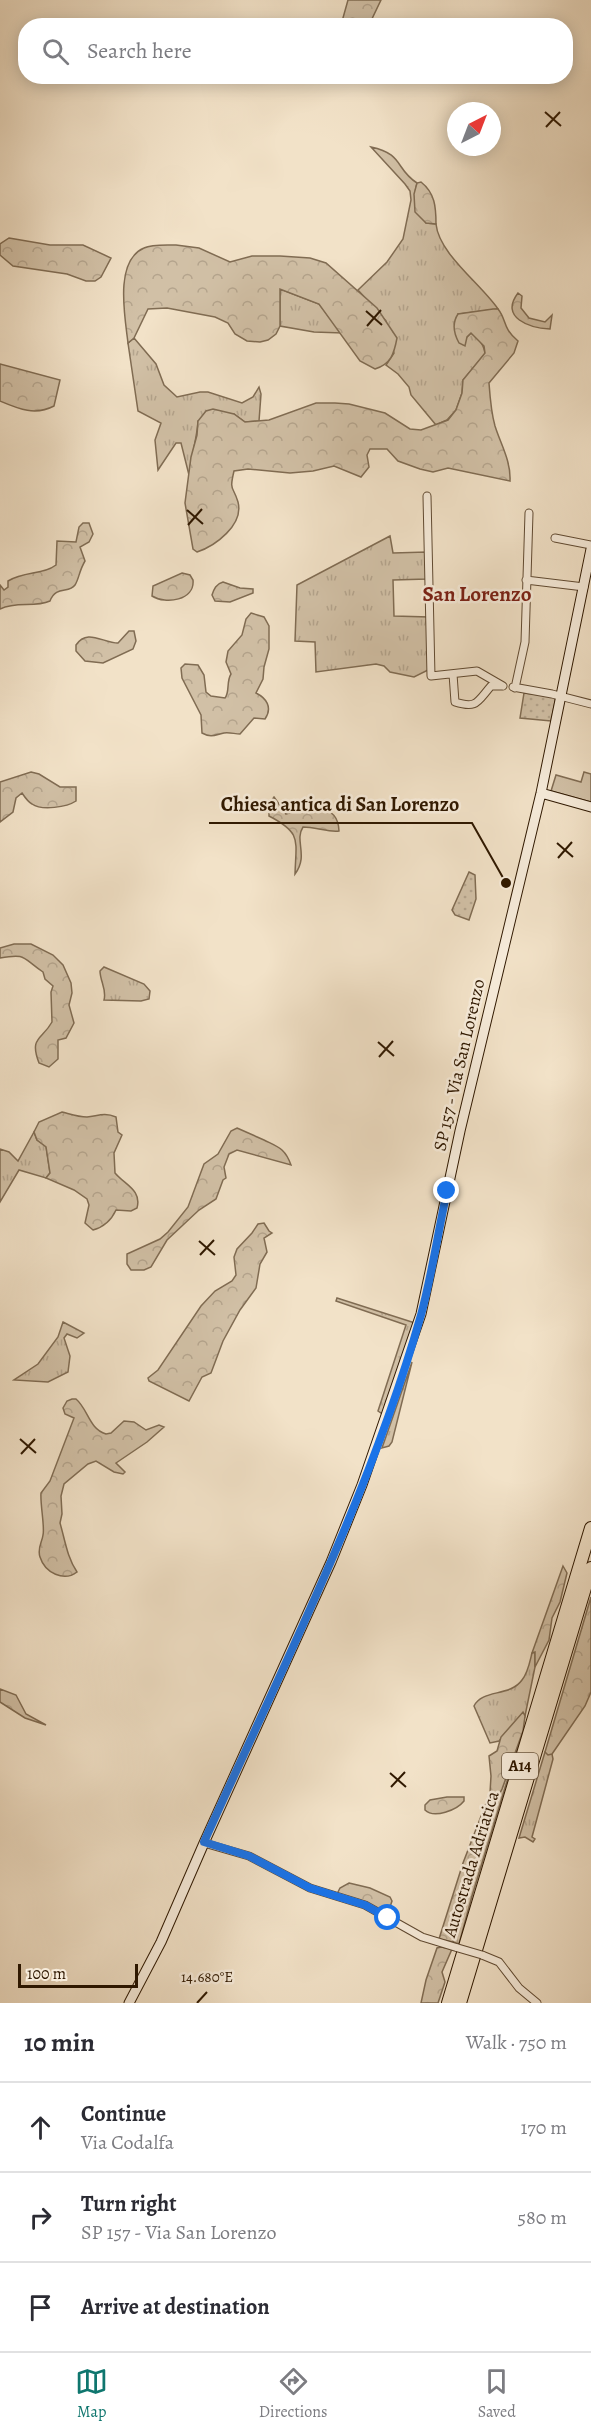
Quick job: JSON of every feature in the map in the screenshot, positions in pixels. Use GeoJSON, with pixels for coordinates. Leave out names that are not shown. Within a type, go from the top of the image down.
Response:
{"type":"FeatureCollection","features":[{"type":"Feature","properties":{"kind":"highway","name":"Autostrada Adriatica"},"geometry":{"type":"LineString","coordinates":[[448,2003],[591,1528]]}},
{"type":"Feature","properties":{"kind":"highway","name":"Autostrada Adriatica"},"geometry":{"type":"LineString","coordinates":[[460,2003],[591,1568]]}},
{"type":"Feature","properties":{"kind":"main road","name":"SP 157 - Via San Lorenzo"},"geometry":{"type":"LineString","coordinates":[[129,2003],[161,1942],[331,1562],[366,1474],[421,1314],[459,1131],[541,793],[584,587],[588,578],[591,547]]}},
{"type":"Feature","properties":{"kind":"main road"},"geometry":{"type":"LineString","coordinates":[[541,793],[591,807]]}},
{"type":"Feature","properties":{"kind":"street"},"geometry":{"type":"LineString","coordinates":[[428,496],[431,676],[477,671],[503,686]]}},
{"type":"Feature","properties":{"kind":"street"},"geometry":{"type":"LineString","coordinates":[[515,688],[525,642],[529,513]]}},
{"type":"Feature","properties":{"kind":"street"},"geometry":{"type":"LineString","coordinates":[[555,538],[591,547]]}},
{"type":"Feature","properties":{"kind":"street"},"geometry":{"type":"LineString","coordinates":[[526,580],[584,587]]}},
{"type":"Feature","properties":{"kind":"street"},"geometry":{"type":"LineString","coordinates":[[453,674],[455,702],[469,706],[475,705],[491,686],[515,688],[591,704]]}},
{"type":"Feature","properties":{"kind":"street"},"geometry":{"type":"LineString","coordinates":[[204,1842],[249,1856],[310,1888],[365,1905],[402,1928],[422,1937],[499,1962],[519,1988],[537,2003]]}},
{"type":"Feature","properties":{"kind":"green space"},"geometry":{"type":"Polygon","coordinates":[[[348,0],[381,0],[372,18],[343,18],[348,0]]]}},
{"type":"Feature","properties":{"kind":"green space"},"geometry":{"type":"Polygon","coordinates":[[[371,147],[389,154],[417,183],[416,204],[426,223],[436,224],[439,235],[452,257],[498,309],[458,314],[467,337],[471,333],[476,337],[485,354],[463,380],[462,393],[456,410],[447,420],[436,425],[411,395],[409,387],[386,365],[394,353],[386,321],[358,290],[387,262],[403,239],[411,200],[410,191],[405,184],[371,147]]]}},
{"type":"Feature","properties":{"kind":"green space"},"geometry":{"type":"Polygon","coordinates":[[[421,182],[426,186],[434,201],[436,224],[426,223],[415,212],[414,194],[417,183],[421,182]]]}},
{"type":"Feature","properties":{"kind":"green space"},"geometry":{"type":"Polygon","coordinates":[[[9,238],[50,245],[83,245],[111,258],[101,277],[95,281],[86,281],[67,274],[13,266],[0,255],[0,244],[9,238]]]}},
{"type":"Feature","properties":{"kind":"green space"},"geometry":{"type":"Polygon","coordinates":[[[155,245],[199,248],[230,262],[252,256],[280,256],[310,258],[326,263],[377,308],[397,338],[391,358],[375,369],[360,361],[319,304],[280,289],[280,326],[276,334],[268,340],[247,341],[235,334],[228,323],[215,317],[167,308],[148,309],[134,338],[128,343],[124,291],[128,265],[144,248],[155,245]]]}},
{"type":"Feature","properties":{"kind":"green space"},"geometry":{"type":"Polygon","coordinates":[[[280,289],[319,304],[342,333],[314,332],[280,326],[280,289]]]}},
{"type":"Feature","properties":{"kind":"green space"},"geometry":{"type":"Polygon","coordinates":[[[518,293],[522,296],[521,308],[529,318],[545,322],[552,315],[550,329],[526,324],[519,320],[512,309],[518,293]]]}},
{"type":"Feature","properties":{"kind":"green space"},"geometry":{"type":"Polygon","coordinates":[[[498,309],[509,332],[518,341],[514,353],[489,383],[494,421],[507,460],[510,481],[448,468],[433,472],[420,469],[398,461],[387,449],[370,449],[367,455],[369,467],[361,477],[334,466],[290,473],[248,469],[234,471],[232,486],[238,502],[237,519],[212,545],[197,552],[193,549],[185,503],[198,421],[206,411],[213,409],[234,414],[245,422],[269,420],[316,403],[349,404],[385,413],[410,429],[421,430],[448,420],[456,410],[462,393],[463,380],[485,353],[484,346],[471,333],[467,337],[465,346],[459,343],[454,328],[458,314],[498,309]]]}},
{"type":"Feature","properties":{"kind":"green space"},"geometry":{"type":"Polygon","coordinates":[[[134,338],[156,364],[164,385],[177,397],[208,392],[242,403],[253,397],[259,387],[261,394],[259,421],[245,422],[234,414],[198,421],[189,475],[181,443],[176,443],[158,470],[155,440],[161,423],[138,411],[128,343],[134,338]]]}},
{"type":"Feature","properties":{"kind":"green space"},"geometry":{"type":"Polygon","coordinates":[[[0,364],[60,380],[54,406],[34,411],[20,409],[0,401],[0,364]]]}},
{"type":"Feature","properties":{"kind":"green space"},"geometry":{"type":"Polygon","coordinates":[[[83,523],[89,523],[93,534],[89,542],[80,547],[85,561],[75,585],[59,591],[50,601],[44,603],[13,605],[0,609],[0,585],[4,590],[8,587],[8,581],[14,578],[56,565],[57,541],[76,542],[79,527],[83,523]]]}},
{"type":"Feature","properties":{"kind":"green space"},"geometry":{"type":"Polygon","coordinates":[[[390,536],[393,553],[427,552],[427,579],[393,580],[394,616],[429,617],[428,670],[414,677],[390,672],[384,666],[376,664],[316,672],[315,642],[295,641],[297,585],[390,536]]]}},
{"type":"Feature","properties":{"kind":"green space"},"geometry":{"type":"Polygon","coordinates":[[[182,573],[190,575],[193,580],[192,587],[185,596],[165,600],[152,596],[153,586],[182,573]]]}},
{"type":"Feature","properties":{"kind":"green space"},"geometry":{"type":"Polygon","coordinates":[[[223,582],[240,588],[253,589],[253,593],[230,602],[215,601],[212,595],[217,585],[223,582]]]}},
{"type":"Feature","properties":{"kind":"green space"},"geometry":{"type":"Polygon","coordinates":[[[251,613],[264,617],[269,626],[269,649],[263,679],[256,693],[267,703],[267,715],[265,719],[254,718],[240,734],[205,735],[202,733],[201,715],[182,678],[181,668],[185,664],[198,665],[204,675],[206,692],[211,696],[225,698],[231,674],[226,662],[228,651],[242,635],[246,619],[251,613]]]}},
{"type":"Feature","properties":{"kind":"green space"},"geometry":{"type":"Polygon","coordinates":[[[129,631],[134,631],[136,641],[133,649],[103,663],[85,661],[76,651],[76,645],[85,638],[118,643],[129,631]]]}},
{"type":"Feature","properties":{"kind":"green space"},"geometry":{"type":"Polygon","coordinates":[[[524,693],[556,697],[551,721],[520,718],[524,693]]]}},
{"type":"Feature","properties":{"kind":"green space"},"geometry":{"type":"Polygon","coordinates":[[[31,772],[39,774],[60,787],[76,787],[76,801],[48,808],[36,806],[22,793],[16,798],[13,812],[0,822],[0,782],[31,772]]]}},
{"type":"Feature","properties":{"kind":"green space"},"geometry":{"type":"Polygon","coordinates":[[[584,772],[591,774],[591,802],[551,791],[556,775],[581,782],[584,772]]]}},
{"type":"Feature","properties":{"kind":"green space"},"geometry":{"type":"Polygon","coordinates":[[[274,797],[286,814],[311,809],[327,810],[337,821],[339,831],[303,827],[300,838],[301,861],[295,874],[295,839],[287,827],[269,816],[269,804],[274,797]]]}},
{"type":"Feature","properties":{"kind":"green space"},"geometry":{"type":"Polygon","coordinates":[[[469,872],[475,875],[476,899],[469,920],[455,915],[452,910],[469,872]]]}},
{"type":"Feature","properties":{"kind":"green space"},"geometry":{"type":"Polygon","coordinates":[[[14,944],[31,944],[53,955],[63,965],[71,983],[72,993],[69,1005],[74,1023],[66,1038],[58,1040],[58,1059],[49,1067],[39,1063],[35,1048],[38,1039],[52,1022],[51,992],[53,986],[45,979],[43,972],[24,958],[15,956],[0,958],[0,948],[14,944]]]}},
{"type":"Feature","properties":{"kind":"green space"},"geometry":{"type":"Polygon","coordinates":[[[104,967],[144,984],[150,991],[149,999],[141,1001],[104,1000],[105,993],[100,971],[104,967]]]}},
{"type":"Feature","properties":{"kind":"green space"},"geometry":{"type":"Polygon","coordinates":[[[62,1112],[84,1117],[104,1115],[116,1117],[118,1132],[122,1135],[114,1153],[115,1173],[135,1192],[137,1208],[131,1211],[116,1210],[107,1223],[93,1230],[85,1223],[89,1205],[87,1199],[74,1190],[46,1178],[50,1173],[46,1147],[37,1140],[34,1132],[39,1122],[62,1112]]]}},
{"type":"Feature","properties":{"kind":"green space"},"geometry":{"type":"Polygon","coordinates":[[[237,1128],[280,1149],[291,1165],[237,1150],[229,1154],[224,1167],[226,1178],[223,1180],[216,1199],[199,1210],[167,1240],[151,1267],[144,1270],[131,1270],[127,1264],[127,1254],[160,1239],[168,1232],[188,1207],[204,1164],[218,1154],[231,1131],[237,1128]]]}},
{"type":"Feature","properties":{"kind":"green space"},"geometry":{"type":"Polygon","coordinates":[[[34,1132],[37,1140],[46,1146],[50,1173],[46,1178],[19,1170],[0,1202],[0,1149],[9,1152],[18,1161],[34,1132]]]}},
{"type":"Feature","properties":{"kind":"green space"},"geometry":{"type":"Polygon","coordinates":[[[264,1223],[272,1233],[264,1238],[267,1252],[260,1264],[256,1288],[240,1310],[223,1341],[211,1373],[202,1377],[189,1401],[149,1381],[148,1378],[158,1370],[201,1306],[215,1291],[232,1281],[236,1275],[234,1257],[237,1249],[258,1224],[264,1223]]]}},
{"type":"Feature","properties":{"kind":"green space"},"geometry":{"type":"Polygon","coordinates":[[[337,1298],[415,1323],[384,1415],[378,1411],[406,1325],[336,1301],[337,1298]]]}},
{"type":"Feature","properties":{"kind":"green space"},"geometry":{"type":"Polygon","coordinates":[[[63,1322],[84,1333],[77,1338],[67,1334],[64,1338],[70,1356],[68,1372],[48,1382],[14,1380],[38,1364],[58,1337],[63,1322]]]}},
{"type":"Feature","properties":{"kind":"green space"},"geometry":{"type":"Polygon","coordinates":[[[412,1362],[392,1442],[389,1446],[382,1448],[412,1362]]]}},
{"type":"Feature","properties":{"kind":"green space"},"geometry":{"type":"Polygon","coordinates":[[[72,1399],[80,1403],[96,1428],[106,1434],[111,1433],[124,1421],[134,1422],[146,1430],[159,1425],[164,1427],[116,1463],[125,1472],[123,1474],[114,1472],[96,1461],[88,1464],[64,1484],[60,1523],[77,1572],[61,1576],[46,1568],[39,1554],[43,1531],[41,1493],[50,1481],[74,1418],[65,1414],[63,1408],[67,1401],[72,1399]]]}},
{"type":"Feature","properties":{"kind":"green space"},"geometry":{"type":"Polygon","coordinates":[[[563,1566],[567,1573],[560,1602],[552,1618],[549,1640],[535,1667],[535,1652],[532,1653],[563,1566]]]}},
{"type":"Feature","properties":{"kind":"green space"},"geometry":{"type":"Polygon","coordinates":[[[591,1597],[591,1692],[585,1706],[552,1754],[548,1755],[545,1752],[591,1597]]]}},
{"type":"Feature","properties":{"kind":"green space"},"geometry":{"type":"Polygon","coordinates":[[[535,1652],[535,1667],[525,1716],[523,1713],[499,1741],[490,1743],[474,1706],[483,1697],[517,1685],[524,1677],[532,1653],[535,1652]]]}},
{"type":"Feature","properties":{"kind":"green space"},"geometry":{"type":"Polygon","coordinates":[[[0,1689],[16,1695],[26,1714],[46,1725],[25,1718],[0,1702],[0,1689]]]}},
{"type":"Feature","properties":{"kind":"green space"},"geometry":{"type":"Polygon","coordinates":[[[523,1712],[525,1716],[523,1731],[502,1789],[492,1808],[453,1942],[439,1939],[463,1863],[490,1793],[489,1756],[497,1751],[501,1737],[523,1712]]]}},
{"type":"Feature","properties":{"kind":"green space"},"geometry":{"type":"Polygon","coordinates":[[[519,1742],[459,1944],[453,1942],[492,1808],[519,1742]]]}},
{"type":"Feature","properties":{"kind":"green space"},"geometry":{"type":"Polygon","coordinates":[[[545,1752],[552,1754],[553,1759],[532,1837],[535,1839],[533,1842],[525,1837],[519,1838],[545,1752]]]}},
{"type":"Feature","properties":{"kind":"green space"},"geometry":{"type":"Polygon","coordinates":[[[464,1797],[464,1801],[445,1812],[434,1814],[425,1810],[425,1805],[430,1800],[464,1797]]]}},
{"type":"Feature","properties":{"kind":"green space"},"geometry":{"type":"Polygon","coordinates":[[[349,1883],[370,1888],[390,1897],[392,1901],[389,1910],[383,1911],[336,1896],[340,1888],[349,1883]]]}},
{"type":"Feature","properties":{"kind":"green space"},"geometry":{"type":"Polygon","coordinates":[[[437,1948],[452,1949],[442,1972],[445,1982],[438,2003],[421,2003],[437,1948]]]}},
{"type":"Feature","properties":{"kind":"place","name":"Chiesa antica di San Lorenzo"},"geometry":{"type":"Point","coordinates":[506,883]}},
{"type":"Feature","properties":{"kind":"district","name":"San Lorenzo"},"geometry":{"type":"Point","coordinates":[477,594]}},
{"type":"Feature","properties":{"kind":"route"},"geometry":{"type":"LineString","coordinates":[[388,1918],[365,1905],[310,1888],[249,1856],[210,1846],[204,1842],[331,1562],[362,1485],[421,1314],[447,1191]]}}]}
